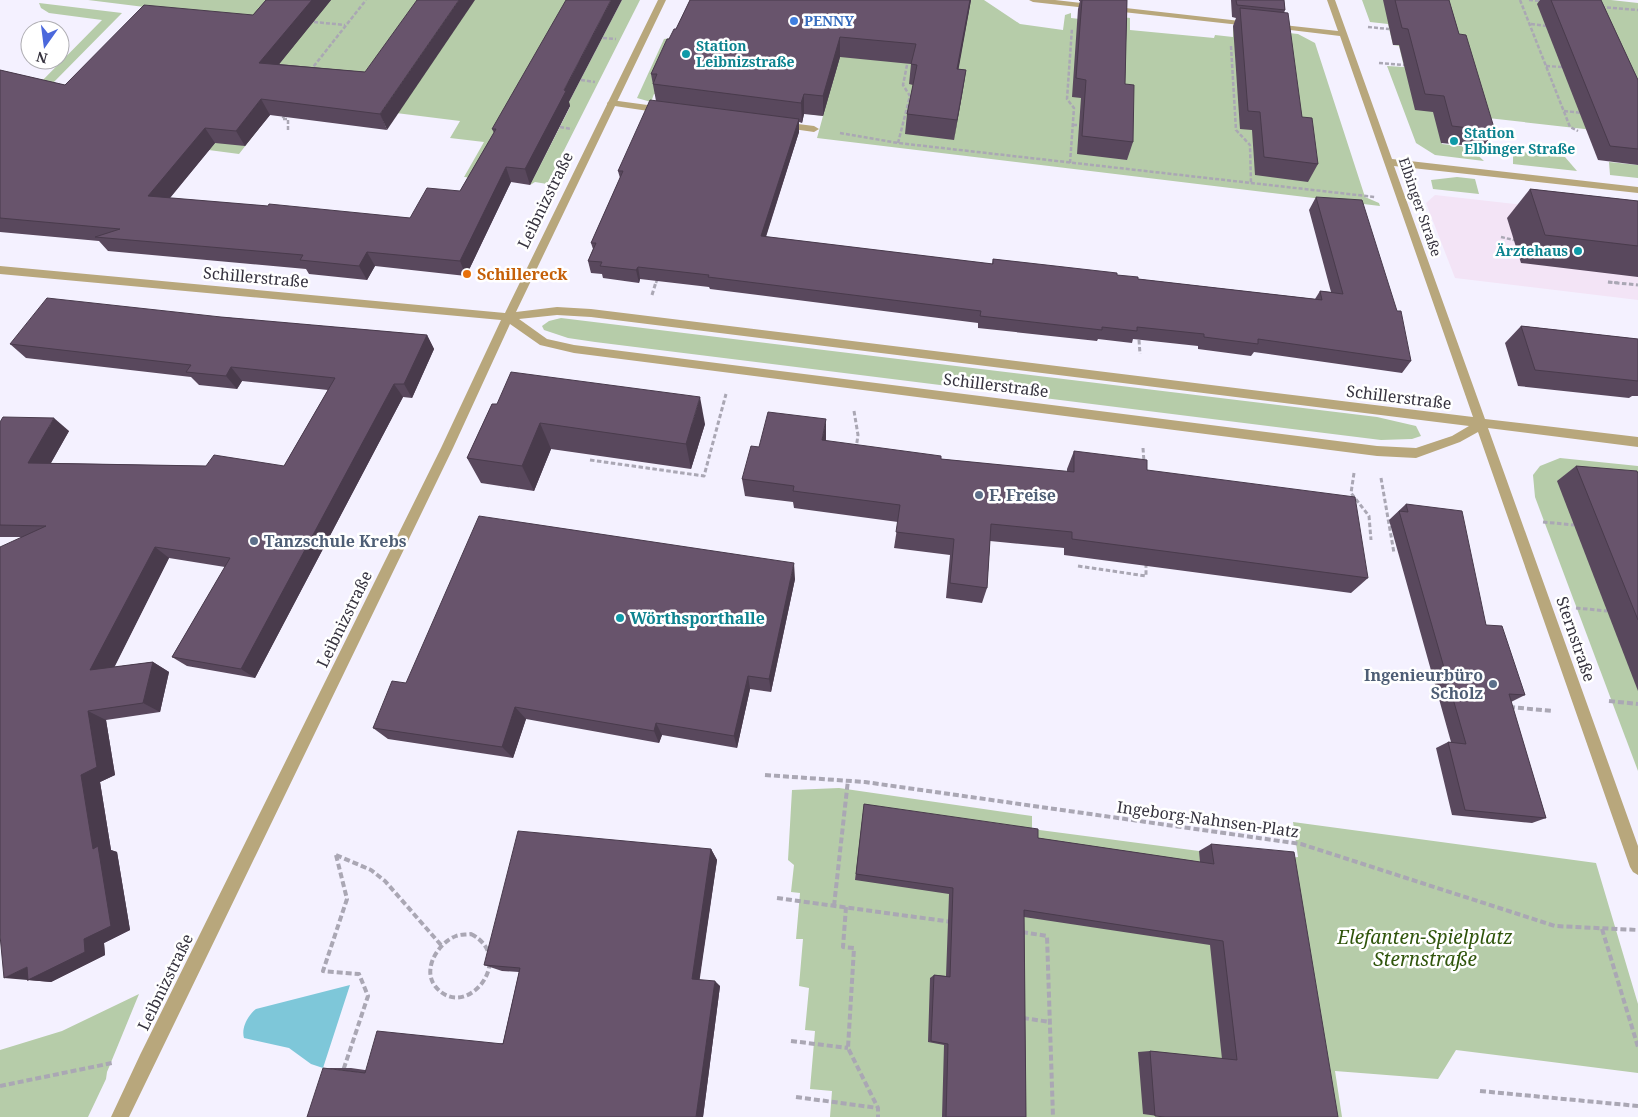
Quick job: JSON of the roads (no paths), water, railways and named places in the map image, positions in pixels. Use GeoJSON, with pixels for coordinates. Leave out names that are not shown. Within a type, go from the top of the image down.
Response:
{"type":"FeatureCollection","features":[{"type":"Feature","properties":{"kind":"street","name":"Leibnizstraße"},"geometry":{"type":"LineString","coordinates":[[120,1117],[154,1044],[447,448],[508,317],[662,0]]}},
{"type":"Feature","properties":{"kind":"street"},"geometry":{"type":"LineString","coordinates":[[1033,0],[1258,25]]}},
{"type":"Feature","properties":{"kind":"street","name":"Elbinger Straße"},"geometry":{"type":"LineString","coordinates":[[1332,0],[1482,424]]}},
{"type":"Feature","properties":{"kind":"street"},"geometry":{"type":"LineString","coordinates":[[1267,26],[1344,34]]}},
{"type":"Feature","properties":{"kind":"street"},"geometry":{"type":"LineString","coordinates":[[611,103],[669,111]]}},
{"type":"Feature","properties":{"kind":"street"},"geometry":{"type":"LineString","coordinates":[[775,124],[814,129]]}},
{"type":"Feature","properties":{"kind":"street"},"geometry":{"type":"LineString","coordinates":[[1389,162],[1638,190]]}},
{"type":"Feature","properties":{"kind":"street","name":"Schillerstraße"},"geometry":{"type":"LineString","coordinates":[[0,270],[508,317],[557,311],[643,319],[1638,442]]}},
{"type":"Feature","properties":{"kind":"street","name":"Schillerstraße"},"geometry":{"type":"LineString","coordinates":[[508,317],[544,342],[574,349],[1377,451],[1416,452],[1456,439],[1482,424]]}},
{"type":"Feature","properties":{"kind":"street","name":"Sternstraße"},"geometry":{"type":"LineString","coordinates":[[1482,424],[1638,867]]}},
{"type":"Feature","properties":{"kind":"water"},"geometry":{"type":"Polygon","coordinates":[[[350,985],[323,1068],[311,1064],[289,1048],[244,1038],[243,1030],[246,1022],[256,1009],[350,985]]]}},
{"type":"Feature","properties":{"kind":"place","name":"PENNY"},"geometry":{"type":"Point","coordinates":[794,21]}},
{"type":"Feature","properties":{"kind":"place","name":"Station Leibnizstraße"},"geometry":{"type":"Point","coordinates":[686,54]}},
{"type":"Feature","properties":{"kind":"place","name":"Station Elbinger Straße"},"geometry":{"type":"Point","coordinates":[1454,141]}},
{"type":"Feature","properties":{"kind":"place","name":"Ärztehaus"},"geometry":{"type":"Point","coordinates":[1578,251]}},
{"type":"Feature","properties":{"kind":"place","name":"Schillereck"},"geometry":{"type":"Point","coordinates":[467,274]}},
{"type":"Feature","properties":{"kind":"place","name":"F. Freise"},"geometry":{"type":"Point","coordinates":[979,495]}},
{"type":"Feature","properties":{"kind":"place","name":"Tanzschule Krebs"},"geometry":{"type":"Point","coordinates":[254,541]}},
{"type":"Feature","properties":{"kind":"place","name":"Wörthsporthalle"},"geometry":{"type":"Point","coordinates":[620,618]}},
{"type":"Feature","properties":{"kind":"place","name":"Ingenieurbüro Scholz"},"geometry":{"type":"Point","coordinates":[1493,684]}},
{"type":"Feature","properties":{"kind":"park label","name":"Elefanten-Spielplatz Sternstraße"},"geometry":{"type":"Point","coordinates":[1425,948]}}]}
